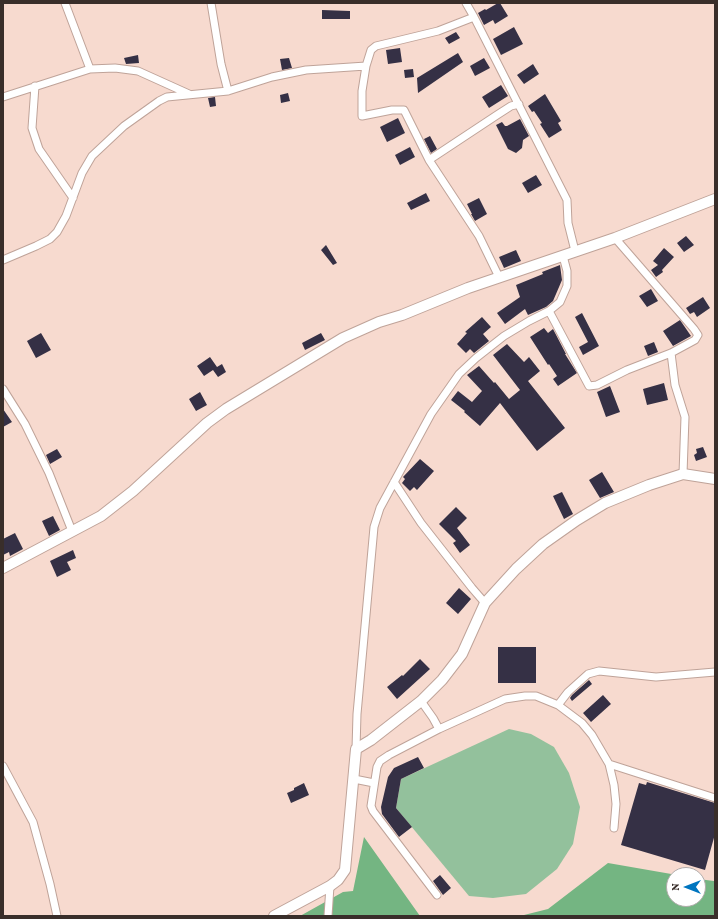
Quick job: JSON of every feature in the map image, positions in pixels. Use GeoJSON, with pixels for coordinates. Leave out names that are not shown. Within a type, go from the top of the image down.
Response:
{"type":"FeatureCollection","features":[{"type":"Feature","properties":{"kind":"street"},"geometry":{"type":"LineString","coordinates":[[65,3],[90,69]]}},
{"type":"Feature","properties":{"kind":"street"},"geometry":{"type":"LineString","coordinates":[[211,3],[221,64],[228,91]]}},
{"type":"Feature","properties":{"kind":"street"},"geometry":{"type":"LineString","coordinates":[[470,4],[474,17],[567,200],[568,223],[575,251]]}},
{"type":"Feature","properties":{"kind":"street"},"geometry":{"type":"LineString","coordinates":[[474,17],[438,31],[376,46],[371,50],[366,66],[362,91],[362,116],[392,110],[404,110],[429,160],[479,236],[499,277]]}},
{"type":"Feature","properties":{"kind":"street"},"geometry":{"type":"LineString","coordinates":[[3,260],[50,239],[62,226],[82,173],[92,156],[124,126],[159,101],[167,97],[228,91],[306,70],[366,66]]}},
{"type":"Feature","properties":{"kind":"street"},"geometry":{"type":"LineString","coordinates":[[3,97],[90,69],[115,68],[138,71],[190,94]]}},
{"type":"Feature","properties":{"kind":"street"},"geometry":{"type":"LineString","coordinates":[[35,86],[32,128],[39,149],[73,198]]}},
{"type":"Feature","properties":{"kind":"street"},"geometry":{"type":"LineString","coordinates":[[429,160],[511,106],[518,104]]}},
{"type":"Feature","properties":{"kind":"street"},"geometry":{"type":"LineString","coordinates":[[3,568],[101,516],[133,491],[207,423],[226,409],[278,376],[350,334],[499,277],[615,238],[715,199]]}},
{"type":"Feature","properties":{"kind":"street"},"geometry":{"type":"LineString","coordinates":[[549,311],[589,386],[597,386],[628,370],[671,353],[695,340],[698,336],[694,329],[615,238]]}},
{"type":"Feature","properties":{"kind":"street"},"geometry":{"type":"LineString","coordinates":[[274,916],[330,886],[338,880],[345,870],[354,779],[357,714],[374,527],[380,508],[431,414],[459,374],[476,358],[504,336],[549,311],[560,302],[567,286],[567,271],[563,256]]}},
{"type":"Feature","properties":{"kind":"street"},"geometry":{"type":"LineString","coordinates":[[671,353],[675,385],[685,417],[683,474]]}},
{"type":"Feature","properties":{"kind":"street"},"geometry":{"type":"LineString","coordinates":[[3,389],[25,424],[49,473],[72,531]]}},
{"type":"Feature","properties":{"kind":"street"},"geometry":{"type":"LineString","coordinates":[[356,749],[371,740],[421,701],[442,680],[462,654],[485,603],[516,569],[543,544],[577,520],[613,500],[649,485],[683,474],[715,479]]}},
{"type":"Feature","properties":{"kind":"street"},"geometry":{"type":"LineString","coordinates":[[394,482],[421,523],[485,603]]}},
{"type":"Feature","properties":{"kind":"street"},"geometry":{"type":"LineString","coordinates":[[558,704],[568,692],[588,674],[599,671],[656,677],[715,672]]}},
{"type":"Feature","properties":{"kind":"street"},"geometry":{"type":"LineString","coordinates":[[437,895],[373,812],[371,806],[377,767],[380,761],[389,755],[439,729],[505,699],[536,696],[558,704],[582,723],[592,735],[609,764],[614,785],[616,804],[614,828]]}},
{"type":"Feature","properties":{"kind":"street"},"geometry":{"type":"LineString","coordinates":[[421,701],[439,729]]}},
{"type":"Feature","properties":{"kind":"street"},"geometry":{"type":"LineString","coordinates":[[609,764],[715,798]]}},
{"type":"Feature","properties":{"kind":"street"},"geometry":{"type":"LineString","coordinates":[[3,766],[33,822],[57,916]]}},
{"type":"Feature","properties":{"kind":"street"},"geometry":{"type":"LineString","coordinates":[[354,779],[374,783]]}},
{"type":"Feature","properties":{"kind":"street"},"geometry":{"type":"LineString","coordinates":[[328,916],[330,886]]}},
{"type":"Feature","properties":{"kind":"green space"},"geometry":{"type":"Polygon","coordinates":[[[509,729],[531,734],[554,747],[569,773],[580,807],[573,844],[557,869],[526,894],[493,898],[469,896],[396,808],[401,779],[509,729]]]}},
{"type":"Feature","properties":{"kind":"green space"},"geometry":{"type":"Polygon","coordinates":[[[364,837],[420,916],[300,916],[343,892],[353,891],[364,837]]]}},
{"type":"Feature","properties":{"kind":"green space"},"geometry":{"type":"Polygon","coordinates":[[[608,863],[666,873],[666,907],[706,907],[706,880],[715,880],[715,916],[520,916],[548,909],[608,863]]]}},
{"type":"Feature","properties":{"kind":"building"},"geometry":{"type":"Polygon","coordinates":[[[500,3],[508,16],[495,24],[493,20],[484,25],[478,13],[500,3]]]}},
{"type":"Feature","properties":{"kind":"building"},"geometry":{"type":"Polygon","coordinates":[[[322,10],[350,11],[350,19],[322,19],[322,10]]]}},
{"type":"Feature","properties":{"kind":"building"},"geometry":{"type":"Polygon","coordinates":[[[514,27],[523,44],[501,55],[493,39],[514,27]]]}},
{"type":"Feature","properties":{"kind":"building"},"geometry":{"type":"Polygon","coordinates":[[[456,32],[460,38],[449,44],[445,38],[456,32]]]}},
{"type":"Feature","properties":{"kind":"building"},"geometry":{"type":"Polygon","coordinates":[[[400,48],[402,62],[388,64],[386,50],[400,48]]]}},
{"type":"Feature","properties":{"kind":"building"},"geometry":{"type":"Polygon","coordinates":[[[458,53],[463,62],[418,93],[417,78],[458,53]]]}},
{"type":"Feature","properties":{"kind":"building"},"geometry":{"type":"Polygon","coordinates":[[[138,55],[139,63],[126,64],[124,58],[138,55]]]}},
{"type":"Feature","properties":{"kind":"building"},"geometry":{"type":"Polygon","coordinates":[[[289,58],[292,68],[282,70],[280,59],[289,58]]]}},
{"type":"Feature","properties":{"kind":"building"},"geometry":{"type":"Polygon","coordinates":[[[484,58],[490,68],[475,76],[470,66],[484,58]]]}},
{"type":"Feature","properties":{"kind":"building"},"geometry":{"type":"Polygon","coordinates":[[[533,64],[539,74],[524,84],[517,75],[533,64]]]}},
{"type":"Feature","properties":{"kind":"building"},"geometry":{"type":"Polygon","coordinates":[[[413,69],[414,77],[405,78],[404,70],[413,69]]]}},
{"type":"Feature","properties":{"kind":"building"},"geometry":{"type":"Polygon","coordinates":[[[501,85],[508,96],[489,108],[482,97],[501,85]]]}},
{"type":"Feature","properties":{"kind":"building"},"geometry":{"type":"Polygon","coordinates":[[[288,93],[290,101],[281,103],[280,95],[288,93]]]}},
{"type":"Feature","properties":{"kind":"building"},"geometry":{"type":"Polygon","coordinates":[[[545,94],[561,121],[558,123],[562,130],[549,138],[540,124],[542,123],[534,111],[532,112],[528,106],[545,94]]]}},
{"type":"Feature","properties":{"kind":"building"},"geometry":{"type":"Polygon","coordinates":[[[215,97],[216,106],[210,107],[208,98],[215,97]]]}},
{"type":"Feature","properties":{"kind":"building"},"geometry":{"type":"Polygon","coordinates":[[[398,118],[405,133],[387,142],[380,127],[398,118]]]}},
{"type":"Feature","properties":{"kind":"building"},"geometry":{"type":"Polygon","coordinates":[[[520,119],[529,136],[523,140],[522,148],[516,153],[508,149],[496,125],[502,122],[505,126],[507,126],[520,119]]]}},
{"type":"Feature","properties":{"kind":"building"},"geometry":{"type":"Polygon","coordinates":[[[430,136],[437,149],[431,153],[424,139],[430,136]]]}},
{"type":"Feature","properties":{"kind":"building"},"geometry":{"type":"Polygon","coordinates":[[[410,147],[415,157],[400,165],[395,155],[410,147]]]}},
{"type":"Feature","properties":{"kind":"building"},"geometry":{"type":"Polygon","coordinates":[[[536,175],[542,185],[528,193],[522,183],[536,175]]]}},
{"type":"Feature","properties":{"kind":"building"},"geometry":{"type":"Polygon","coordinates":[[[426,193],[430,201],[411,210],[407,203],[426,193]]]}},
{"type":"Feature","properties":{"kind":"building"},"geometry":{"type":"Polygon","coordinates":[[[479,198],[487,214],[475,221],[467,204],[479,198]]]}},
{"type":"Feature","properties":{"kind":"building"},"geometry":{"type":"Polygon","coordinates":[[[686,236],[694,245],[684,252],[677,243],[686,236]]]}},
{"type":"Feature","properties":{"kind":"building"},"geometry":{"type":"Polygon","coordinates":[[[326,245],[337,263],[333,265],[321,250],[326,245]]]}},
{"type":"Feature","properties":{"kind":"building"},"geometry":{"type":"Polygon","coordinates":[[[664,248],[674,257],[662,270],[663,272],[656,277],[651,270],[658,265],[653,261],[664,248]]]}},
{"type":"Feature","properties":{"kind":"building"},"geometry":{"type":"Polygon","coordinates":[[[516,250],[521,261],[504,268],[499,257],[516,250]]]}},
{"type":"Feature","properties":{"kind":"building"},"geometry":{"type":"Polygon","coordinates":[[[560,265],[562,280],[553,301],[546,307],[528,315],[525,309],[505,324],[497,313],[520,297],[516,285],[560,265]]]}},
{"type":"Feature","properties":{"kind":"building"},"geometry":{"type":"Polygon","coordinates":[[[651,289],[658,301],[647,307],[639,296],[651,289]]]}},
{"type":"Feature","properties":{"kind":"building"},"geometry":{"type":"Polygon","coordinates":[[[703,297],[710,308],[697,317],[694,312],[690,314],[686,308],[703,297]]]}},
{"type":"Feature","properties":{"kind":"building"},"geometry":{"type":"Polygon","coordinates":[[[582,313],[599,346],[583,355],[579,347],[588,342],[575,317],[582,313]]]}},
{"type":"Feature","properties":{"kind":"building"},"geometry":{"type":"Polygon","coordinates":[[[482,317],[491,327],[483,334],[489,341],[474,353],[470,349],[466,353],[457,344],[467,333],[465,332],[482,317]]]}},
{"type":"Feature","properties":{"kind":"building"},"geometry":{"type":"Polygon","coordinates":[[[680,320],[691,336],[673,346],[663,331],[680,320]]]}},
{"type":"Feature","properties":{"kind":"building"},"geometry":{"type":"Polygon","coordinates":[[[544,328],[548,333],[553,329],[565,354],[577,373],[558,386],[553,379],[557,376],[530,337],[544,328]]]}},
{"type":"Feature","properties":{"kind":"building"},"geometry":{"type":"Polygon","coordinates":[[[41,333],[51,350],[36,358],[27,341],[41,333]]]}},
{"type":"Feature","properties":{"kind":"building"},"geometry":{"type":"Polygon","coordinates":[[[321,333],[325,340],[305,350],[302,343],[321,333]]]}},
{"type":"Feature","properties":{"kind":"building"},"geometry":{"type":"Polygon","coordinates":[[[654,342],[658,352],[648,356],[644,346],[654,342]]]}},
{"type":"Feature","properties":{"kind":"building"},"geometry":{"type":"Polygon","coordinates":[[[507,344],[524,362],[529,357],[540,371],[528,381],[565,428],[537,451],[500,403],[480,426],[451,400],[458,391],[472,402],[482,391],[467,375],[479,366],[509,399],[520,390],[493,355],[507,344]]]}},
{"type":"Feature","properties":{"kind":"building"},"geometry":{"type":"Polygon","coordinates":[[[210,357],[217,367],[222,364],[226,372],[218,377],[213,370],[204,376],[197,366],[210,357]]]}},
{"type":"Feature","properties":{"kind":"building"},"geometry":{"type":"Polygon","coordinates":[[[664,383],[668,400],[647,405],[643,389],[664,383]]]}},
{"type":"Feature","properties":{"kind":"building"},"geometry":{"type":"Polygon","coordinates":[[[610,386],[620,412],[606,417],[597,392],[610,386]]]}},
{"type":"Feature","properties":{"kind":"building"},"geometry":{"type":"Polygon","coordinates":[[[200,392],[207,405],[196,411],[189,399],[200,392]]]}},
{"type":"Feature","properties":{"kind":"building"},"geometry":{"type":"Polygon","coordinates":[[[3,409],[12,422],[3,427],[3,409]]]}},
{"type":"Feature","properties":{"kind":"building"},"geometry":{"type":"Polygon","coordinates":[[[703,447],[707,457],[696,461],[694,455],[697,453],[696,449],[703,447]]]}},
{"type":"Feature","properties":{"kind":"building"},"geometry":{"type":"Polygon","coordinates":[[[57,449],[62,457],[50,464],[46,455],[57,449]]]}},
{"type":"Feature","properties":{"kind":"building"},"geometry":{"type":"Polygon","coordinates":[[[420,459],[434,471],[417,490],[414,487],[410,491],[402,483],[405,479],[403,477],[420,459]]]}},
{"type":"Feature","properties":{"kind":"building"},"geometry":{"type":"Polygon","coordinates":[[[602,472],[614,492],[600,498],[589,480],[602,472]]]}},
{"type":"Feature","properties":{"kind":"building"},"geometry":{"type":"Polygon","coordinates":[[[562,492],[573,514],[564,519],[553,496],[562,492]]]}},
{"type":"Feature","properties":{"kind":"building"},"geometry":{"type":"Polygon","coordinates":[[[456,507],[467,518],[457,528],[470,545],[460,553],[453,543],[456,541],[439,524],[456,507]]]}},
{"type":"Feature","properties":{"kind":"building"},"geometry":{"type":"Polygon","coordinates":[[[53,516],[60,530],[49,536],[42,521],[53,516]]]}},
{"type":"Feature","properties":{"kind":"building"},"geometry":{"type":"Polygon","coordinates":[[[15,533],[23,549],[10,556],[9,552],[3,555],[3,539],[15,533]]]}},
{"type":"Feature","properties":{"kind":"building"},"geometry":{"type":"Polygon","coordinates":[[[73,550],[76,558],[67,562],[71,570],[57,577],[50,561],[73,550]]]}},
{"type":"Feature","properties":{"kind":"building"},"geometry":{"type":"Polygon","coordinates":[[[459,588],[471,599],[458,614],[446,603],[459,588]]]}},
{"type":"Feature","properties":{"kind":"building"},"geometry":{"type":"Polygon","coordinates":[[[498,647],[536,647],[536,683],[498,683],[498,647]]]}},
{"type":"Feature","properties":{"kind":"building"},"geometry":{"type":"Polygon","coordinates":[[[420,659],[430,669],[397,699],[387,687],[402,675],[403,676],[420,659]]]}},
{"type":"Feature","properties":{"kind":"building"},"geometry":{"type":"Polygon","coordinates":[[[589,680],[592,684],[572,701],[570,698],[572,695],[589,680]]]}},
{"type":"Feature","properties":{"kind":"building"},"geometry":{"type":"Polygon","coordinates":[[[603,695],[611,704],[591,722],[583,713],[603,695]]]}},
{"type":"Feature","properties":{"kind":"building"},"geometry":{"type":"Polygon","coordinates":[[[418,757],[424,768],[401,779],[396,808],[412,827],[399,837],[382,814],[381,807],[388,777],[394,768],[418,757]]]}},
{"type":"Feature","properties":{"kind":"building"},"geometry":{"type":"Polygon","coordinates":[[[647,782],[715,803],[715,834],[706,867],[695,867],[621,845],[639,783],[646,785],[647,782]]]}},
{"type":"Feature","properties":{"kind":"building"},"geometry":{"type":"Polygon","coordinates":[[[304,783],[309,795],[291,803],[287,793],[304,783]]]}},
{"type":"Feature","properties":{"kind":"building"},"geometry":{"type":"Polygon","coordinates":[[[440,875],[451,888],[443,895],[433,881],[440,875]]]}}]}
